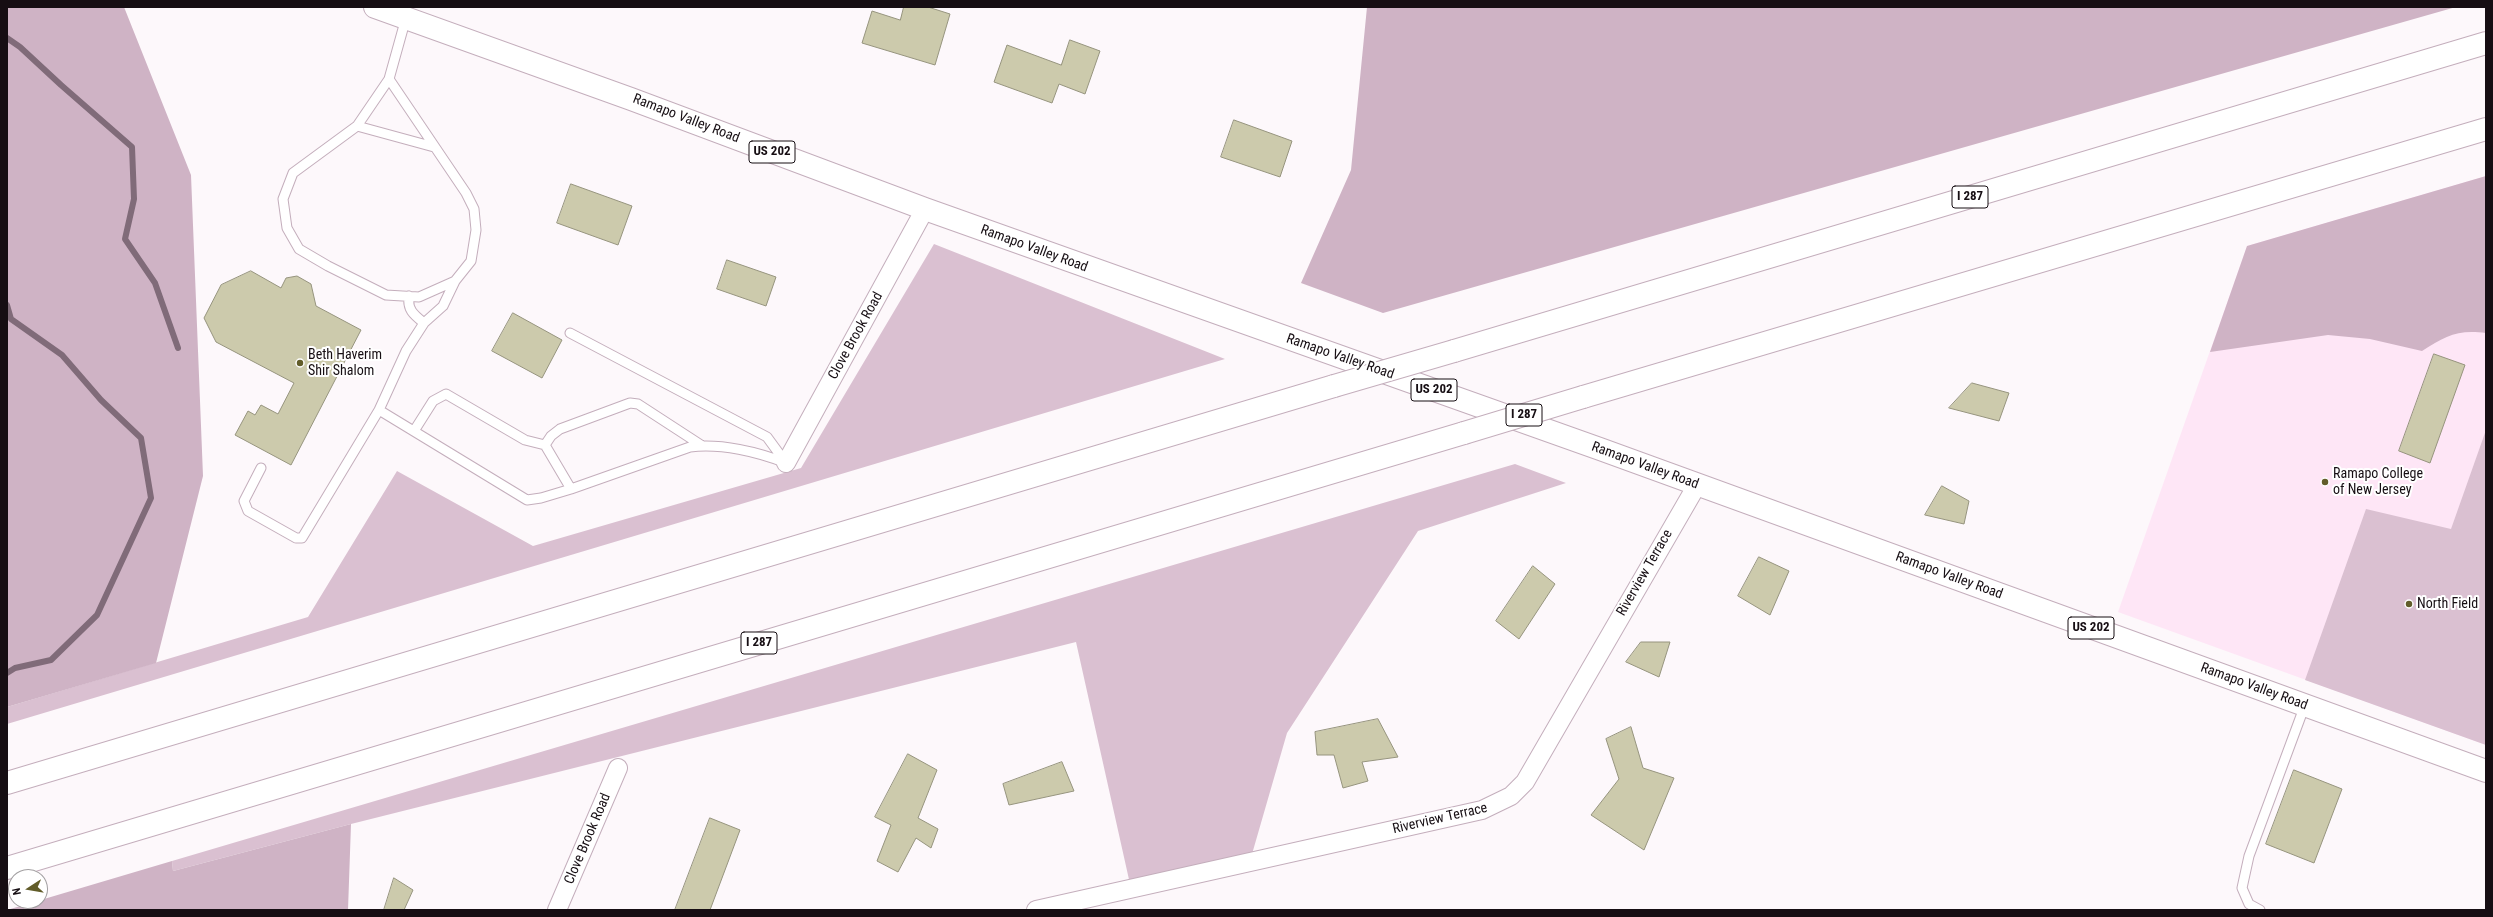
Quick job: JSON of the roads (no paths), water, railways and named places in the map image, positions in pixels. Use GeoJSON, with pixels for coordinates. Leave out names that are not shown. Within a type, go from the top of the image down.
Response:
{"type":"FeatureCollection","features":[{"type":"Feature","properties":{"kind":"main road","name":"Ramapo Valley Road"},"geometry":{"type":"LineString","coordinates":[[374,7],[631,98],[925,210],[1697,485],[2486,770]]}},
{"type":"Feature","properties":{"kind":"main road","name":"I 287"},"geometry":{"type":"LineString","coordinates":[[7,783],[2486,43]]}},
{"type":"Feature","properties":{"kind":"main road","name":"I 287"},"geometry":{"type":"LineString","coordinates":[[7,868],[2486,128]]}},
{"type":"Feature","properties":{"kind":"street","name":"Clove Brook Road"},"geometry":{"type":"LineString","coordinates":[[786,463],[925,210]]}},
{"type":"Feature","properties":{"kind":"street","name":"Riverview Terrace"},"geometry":{"type":"LineString","coordinates":[[1036,910],[1482,810],[1511,796],[1524,782],[1697,485]]}},
{"type":"Feature","properties":{"kind":"street","name":"Clove Brook Road"},"geometry":{"type":"LineString","coordinates":[[557,910],[618,768]]}},
{"type":"Feature","properties":{"kind":"lane"},"geometry":{"type":"LineString","coordinates":[[406,18],[389,79],[357,126],[293,173],[283,199],[287,228],[299,248],[328,266],[386,295],[420,297],[455,281]]}},
{"type":"Feature","properties":{"kind":"lane"},"geometry":{"type":"LineString","coordinates":[[261,468],[244,501],[248,511],[296,538],[302,538],[379,410],[406,351],[424,323],[443,306],[455,281],[470,261],[476,230],[474,209],[466,193],[389,79]]}},
{"type":"Feature","properties":{"kind":"lane"},"geometry":{"type":"LineString","coordinates":[[357,126],[434,147]]}},
{"type":"Feature","properties":{"kind":"lane"},"geometry":{"type":"LineString","coordinates":[[408,296],[408,304],[412,313],[424,323]]}},
{"type":"Feature","properties":{"kind":"lane"},"geometry":{"type":"LineString","coordinates":[[570,333],[767,438],[786,463]]}},
{"type":"Feature","properties":{"kind":"lane"},"geometry":{"type":"LineString","coordinates":[[414,432],[433,401],[446,394],[525,440],[545,445],[571,489]]}},
{"type":"Feature","properties":{"kind":"lane"},"geometry":{"type":"LineString","coordinates":[[545,445],[551,436],[560,429],[630,403],[638,404],[701,445]]}},
{"type":"Feature","properties":{"kind":"lane"},"geometry":{"type":"LineString","coordinates":[[379,410],[527,500],[541,498],[571,489],[690,447],[701,445],[764,455],[786,463]]}},
{"type":"Feature","properties":{"kind":"lane"},"geometry":{"type":"LineString","coordinates":[[2260,910],[2249,904],[2242,888],[2249,856],[2305,705]]}},
{"type":"Feature","properties":{"kind":"waterway"},"geometry":{"type":"LineString","coordinates":[[7,38],[20,47],[132,147],[134,199],[125,239],[155,283],[178,348]]}},
{"type":"Feature","properties":{"kind":"waterway"},"geometry":{"type":"LineString","coordinates":[[7,305],[11,319],[62,355],[101,400],[141,438],[151,498],[97,615],[51,660],[15,668],[7,673]]}},
{"type":"Feature","properties":{"kind":"place","name":"Beth Haverim Shir Shalom"},"geometry":{"type":"Point","coordinates":[300,363]}},
{"type":"Feature","properties":{"kind":"place","name":"Ramapo College of New Jersey"},"geometry":{"type":"Point","coordinates":[2325,482]}},
{"type":"Feature","properties":{"kind":"place","name":"North Field"},"geometry":{"type":"Point","coordinates":[2409,604]}}]}
